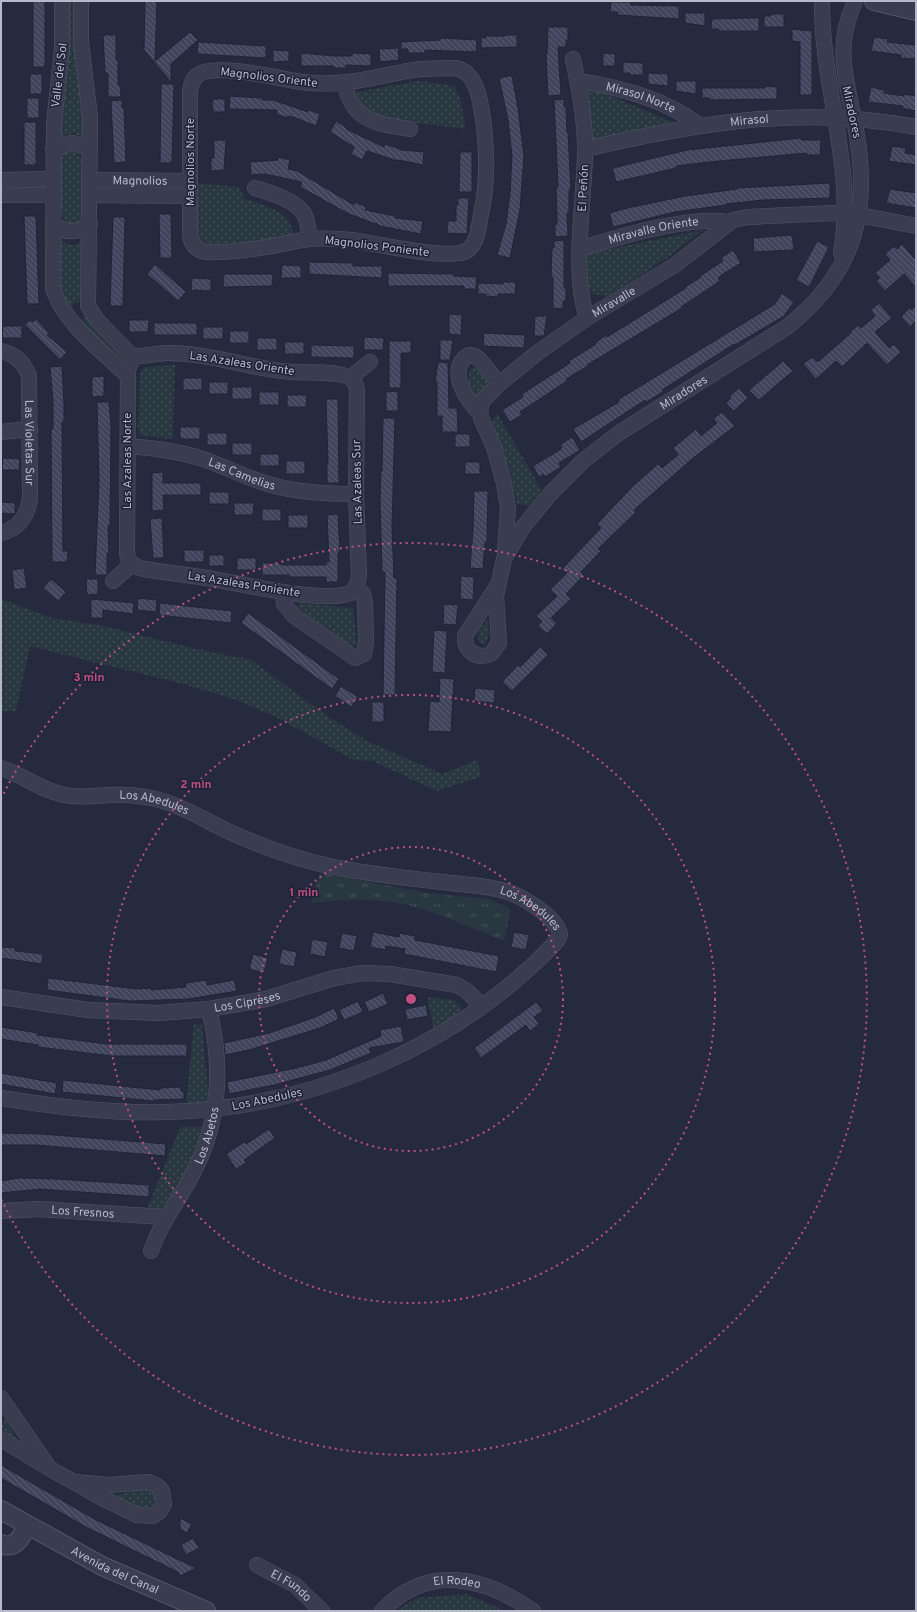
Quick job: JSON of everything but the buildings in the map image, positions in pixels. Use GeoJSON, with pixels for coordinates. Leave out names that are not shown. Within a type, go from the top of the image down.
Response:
{"type":"FeatureCollection","features":[{"type":"Feature","properties":{"kind":"street","name":"Valle del Sol"},"geometry":{"type":"LineString","coordinates":[[62,1],[62,50],[54,107],[53,288],[58,302],[67,317],[127,375]]}},
{"type":"Feature","properties":{"kind":"street","name":"Valle del Sol"},"geometry":{"type":"LineString","coordinates":[[81,1],[81,42],[90,117],[88,306]]}},
{"type":"Feature","properties":{"kind":"street","name":"Miradores"},"geometry":{"type":"LineString","coordinates":[[497,586],[504,559],[515,539],[532,516],[583,461],[619,433],[787,327],[800,317],[821,295],[837,272],[851,245],[852,214],[843,167],[824,43],[822,1]]}},
{"type":"Feature","properties":{"kind":"street","name":"Miradores"},"geometry":{"type":"LineString","coordinates":[[852,214],[862,193],[861,170],[854,118],[845,82],[842,43],[845,26],[854,1]]}},
{"type":"Feature","properties":{"kind":"street"},"geometry":{"type":"LineString","coordinates":[[874,1],[916,11]]}},
{"type":"Feature","properties":{"kind":"street"},"geometry":{"type":"LineString","coordinates":[[824,43],[842,43]]}},
{"type":"Feature","properties":{"kind":"street","name":"El Peñón"},"geometry":{"type":"LineString","coordinates":[[573,58],[584,120],[585,149],[580,249],[583,301],[587,318]]}},
{"type":"Feature","properties":{"kind":"street","name":"Magnolios Oriente"},"geometry":{"type":"LineString","coordinates":[[195,78],[198,75],[207,72],[233,71],[303,82],[345,84],[418,69],[456,68],[469,74],[475,84],[479,100],[484,128],[486,160],[482,211],[475,240],[468,250]]}},
{"type":"Feature","properties":{"kind":"street","name":"Magnolios Norte"},"geometry":{"type":"LineString","coordinates":[[194,246],[190,235],[190,91],[195,78]]}},
{"type":"Feature","properties":{"kind":"street","name":"Mirasol Norte"},"geometry":{"type":"LineString","coordinates":[[578,81],[609,87],[651,100],[678,111],[699,125]]}},
{"type":"Feature","properties":{"kind":"street"},"geometry":{"type":"LineString","coordinates":[[345,84],[350,100],[357,111],[363,116],[383,124],[410,128]]}},
{"type":"Feature","properties":{"kind":"street","name":"Mirasol"},"geometry":{"type":"LineString","coordinates":[[585,149],[659,132],[699,125],[756,119],[836,117],[854,118],[916,127]]}},
{"type":"Feature","properties":{"kind":"street"},"geometry":{"type":"LineString","coordinates":[[53,149],[72,143],[90,148]]}},
{"type":"Feature","properties":{"kind":"street"},"geometry":{"type":"LineString","coordinates":[[1,180],[53,179]]}},
{"type":"Feature","properties":{"kind":"street","name":"Magnolios"},"geometry":{"type":"LineString","coordinates":[[89,187],[190,188]]}},
{"type":"Feature","properties":{"kind":"street","name":"Magnolios Poniente"},"geometry":{"type":"LineString","coordinates":[[255,188],[277,196],[299,208],[305,216],[310,239]]}},
{"type":"Feature","properties":{"kind":"street"},"geometry":{"type":"LineString","coordinates":[[1,195],[53,195]]}},
{"type":"Feature","properties":{"kind":"street","name":"Miravalle"},"geometry":{"type":"LineString","coordinates":[[480,413],[483,400],[499,384],[537,353],[587,318],[669,269],[729,222],[748,217],[816,213],[852,214],[916,226]]}},
{"type":"Feature","properties":{"kind":"street","name":"Miravalle Oriente"},"geometry":{"type":"LineString","coordinates":[[580,249],[634,234],[689,222],[714,220],[729,222]]}},
{"type":"Feature","properties":{"kind":"street"},"geometry":{"type":"LineString","coordinates":[[53,224],[58,228],[71,232],[78,231],[90,224]]}},
{"type":"Feature","properties":{"kind":"street","name":"Magnolios Poniente"},"geometry":{"type":"LineString","coordinates":[[194,246],[207,252],[240,251],[263,249],[310,239],[353,241],[419,252],[458,253],[468,250]]}},
{"type":"Feature","properties":{"kind":"street"},"geometry":{"type":"LineString","coordinates":[[67,317],[88,306],[97,320],[133,357]]}},
{"type":"Feature","properties":{"kind":"street","name":"Las Violetas Sur"},"geometry":{"type":"LineString","coordinates":[[1,351],[18,358],[23,363],[29,376],[30,429],[29,506],[23,520],[17,526],[1,533]]}},
{"type":"Feature","properties":{"kind":"street","name":"Las Azaleas Oriente"},"geometry":{"type":"LineString","coordinates":[[133,357],[165,353],[189,353],[270,369],[344,374],[351,378]]}},
{"type":"Feature","properties":{"kind":"street"},"geometry":{"type":"LineString","coordinates":[[499,384],[477,358],[469,355],[463,359],[459,372],[462,387],[468,400],[480,413],[500,464],[508,508],[504,559]]}},
{"type":"Feature","properties":{"kind":"street","name":"Las Azaleas Norte"},"geometry":{"type":"LineString","coordinates":[[132,564],[127,554],[127,375],[129,364],[133,357]]}},
{"type":"Feature","properties":{"kind":"street"},"geometry":{"type":"LineString","coordinates":[[351,378],[370,362]]}},
{"type":"Feature","properties":{"kind":"street","name":"Las Azaleas Sur"},"geometry":{"type":"LineString","coordinates":[[351,378],[357,389],[356,494],[359,575],[356,587]]}},
{"type":"Feature","properties":{"kind":"street"},"geometry":{"type":"LineString","coordinates":[[1,432],[30,429]]}},
{"type":"Feature","properties":{"kind":"street","name":"Las Camelias"},"geometry":{"type":"LineString","coordinates":[[128,446],[154,448],[188,454],[254,480],[292,490],[325,494],[356,494]]}},
{"type":"Feature","properties":{"kind":"street"},"geometry":{"type":"LineString","coordinates":[[508,508],[519,514],[532,516]]}},
{"type":"Feature","properties":{"kind":"street"},"geometry":{"type":"LineString","coordinates":[[113,581],[132,564]]}},
{"type":"Feature","properties":{"kind":"street","name":"Las Azaleas Poniente"},"geometry":{"type":"LineString","coordinates":[[132,564],[144,570],[220,580],[282,592],[322,595],[346,594],[352,592],[356,587]]}},
{"type":"Feature","properties":{"kind":"street"},"geometry":{"type":"LineString","coordinates":[[282,592],[284,604],[294,616],[352,657],[359,658],[364,654],[366,647],[365,602],[363,594],[356,587]]}},
{"type":"Feature","properties":{"kind":"street","name":"Los Abedules"},"geometry":{"type":"LineString","coordinates":[[1,768],[44,789],[64,795],[86,797],[130,795],[164,802],[193,812],[254,843],[321,864],[376,875],[496,888],[523,898],[553,923],[559,932],[559,938],[528,970],[482,1006],[416,1047],[351,1076],[292,1094],[216,1109],[165,1113],[115,1111],[56,1106],[1,1098]]}},
{"type":"Feature","properties":{"kind":"street","name":"Los Cipreses"},"geometry":{"type":"LineString","coordinates":[[1,997],[61,1007],[113,1012],[159,1013],[209,1009],[266,999],[334,978],[371,973],[402,976],[457,986],[471,994],[482,1006]]}},
{"type":"Feature","properties":{"kind":"street","name":"Los Abetos"},"geometry":{"type":"LineString","coordinates":[[150,1251],[165,1217],[199,1162],[212,1127],[216,1109],[218,1063],[216,1042],[209,1009]]}},
{"type":"Feature","properties":{"kind":"street","name":"Los Fresnos"},"geometry":{"type":"LineString","coordinates":[[3,1215],[44,1209],[165,1217]]}},
{"type":"Feature","properties":{"kind":"street"},"geometry":{"type":"LineString","coordinates":[[3,1407],[52,1470]]}},
{"type":"Feature","properties":{"kind":"street"},"geometry":{"type":"LineString","coordinates":[[1,1439],[52,1470],[74,1482],[142,1516],[153,1516],[158,1513],[164,1504],[162,1491],[156,1485],[149,1482],[109,1485],[74,1482]]}},
{"type":"Feature","properties":{"kind":"street","name":"Avenida del Canal"},"geometry":{"type":"LineString","coordinates":[[1,1510],[27,1526],[102,1566],[206,1611]]}},
{"type":"Feature","properties":{"kind":"street"},"geometry":{"type":"LineString","coordinates":[[1,1544],[10,1546],[16,1543],[27,1526]]}},
{"type":"Feature","properties":{"kind":"street","name":"El Fundo"},"geometry":{"type":"LineString","coordinates":[[257,1565],[295,1585],[322,1611]]}},
{"type":"Feature","properties":{"kind":"street","name":"El Rodeo"},"geometry":{"type":"LineString","coordinates":[[382,1611],[398,1598],[415,1588],[435,1582],[458,1580],[470,1581],[490,1586],[511,1596],[533,1611]]}},
{"type":"Feature","properties":{"kind":"green space"},"geometry":{"type":"Polygon","coordinates":[[[69,1],[78,1],[83,138],[74,133],[61,137],[70,42],[69,1]]]}},
{"type":"Feature","properties":{"kind":"green space"},"geometry":{"type":"Polygon","coordinates":[[[418,81],[454,86],[460,98],[466,129],[401,121],[366,111],[358,101],[357,92],[418,81]]]}},
{"type":"Feature","properties":{"kind":"green space"},"geometry":{"type":"Polygon","coordinates":[[[590,91],[611,96],[675,123],[592,140],[582,95],[590,91]]]}},
{"type":"Feature","properties":{"kind":"green space"},"geometry":{"type":"Polygon","coordinates":[[[69,151],[77,152],[83,161],[83,210],[80,221],[73,225],[64,222],[59,188],[61,161],[63,154],[69,151]]]}},
{"type":"Feature","properties":{"kind":"green space"},"geometry":{"type":"Polygon","coordinates":[[[194,183],[239,187],[245,199],[276,210],[282,214],[292,226],[294,234],[270,243],[208,245],[194,235],[194,183]]]}},
{"type":"Feature","properties":{"kind":"green space"},"geometry":{"type":"Polygon","coordinates":[[[703,230],[667,258],[608,296],[592,294],[584,282],[585,254],[703,230]]]}},
{"type":"Feature","properties":{"kind":"green space"},"geometry":{"type":"Polygon","coordinates":[[[58,236],[67,244],[77,245],[82,239],[80,300],[68,309],[59,288],[58,236]]]}},
{"type":"Feature","properties":{"kind":"green space"},"geometry":{"type":"Polygon","coordinates":[[[85,317],[126,355],[121,360],[80,322],[85,317]]]}},
{"type":"Feature","properties":{"kind":"green space"},"geometry":{"type":"Polygon","coordinates":[[[175,365],[173,439],[141,436],[138,429],[140,373],[145,367],[175,365]]]}},
{"type":"Feature","properties":{"kind":"green space"},"geometry":{"type":"Polygon","coordinates":[[[471,368],[480,368],[491,385],[477,402],[469,382],[469,373],[471,368]]]}},
{"type":"Feature","properties":{"kind":"green space"},"geometry":{"type":"Polygon","coordinates":[[[497,413],[542,491],[529,506],[517,504],[510,471],[492,421],[497,413]]]}},
{"type":"Feature","properties":{"kind":"green space"},"geometry":{"type":"Polygon","coordinates":[[[1,599],[52,618],[108,627],[201,650],[251,660],[329,717],[367,741],[442,774],[477,760],[481,777],[436,791],[373,761],[354,760],[274,716],[236,700],[187,685],[30,646],[16,711],[1,711],[1,599]]]}},
{"type":"Feature","properties":{"kind":"green space"},"geometry":{"type":"Polygon","coordinates":[[[298,603],[353,608],[357,645],[347,648],[297,608],[298,603]]]}},
{"type":"Feature","properties":{"kind":"green space"},"geometry":{"type":"Polygon","coordinates":[[[488,619],[489,635],[485,645],[478,641],[478,631],[488,619]]]}},
{"type":"Feature","properties":{"kind":"green space"},"geometry":{"type":"Polygon","coordinates":[[[320,873],[428,893],[489,899],[511,909],[504,941],[442,916],[403,904],[380,900],[345,900],[311,903],[320,873]]]}},
{"type":"Feature","properties":{"kind":"green space"},"geometry":{"type":"Polygon","coordinates":[[[427,997],[453,1000],[461,1007],[461,1018],[435,1035],[427,997]]]}},
{"type":"Feature","properties":{"kind":"green space"},"geometry":{"type":"Polygon","coordinates":[[[194,1024],[202,1025],[209,1102],[186,1103],[194,1024]]]}},
{"type":"Feature","properties":{"kind":"green space"},"geometry":{"type":"Polygon","coordinates":[[[203,1126],[194,1159],[181,1184],[161,1210],[147,1209],[180,1127],[203,1126]]]}},
{"type":"Feature","properties":{"kind":"green space"},"geometry":{"type":"Polygon","coordinates":[[[5,1418],[19,1442],[1,1429],[1,1423],[5,1418]]]}},
{"type":"Feature","properties":{"kind":"green space"},"geometry":{"type":"Polygon","coordinates":[[[142,1488],[153,1491],[158,1501],[152,1510],[140,1508],[114,1496],[142,1488]]]}},
{"type":"Feature","properties":{"kind":"green space"},"geometry":{"type":"Polygon","coordinates":[[[465,1594],[507,1611],[395,1611],[417,1598],[465,1594]]]}}]}
